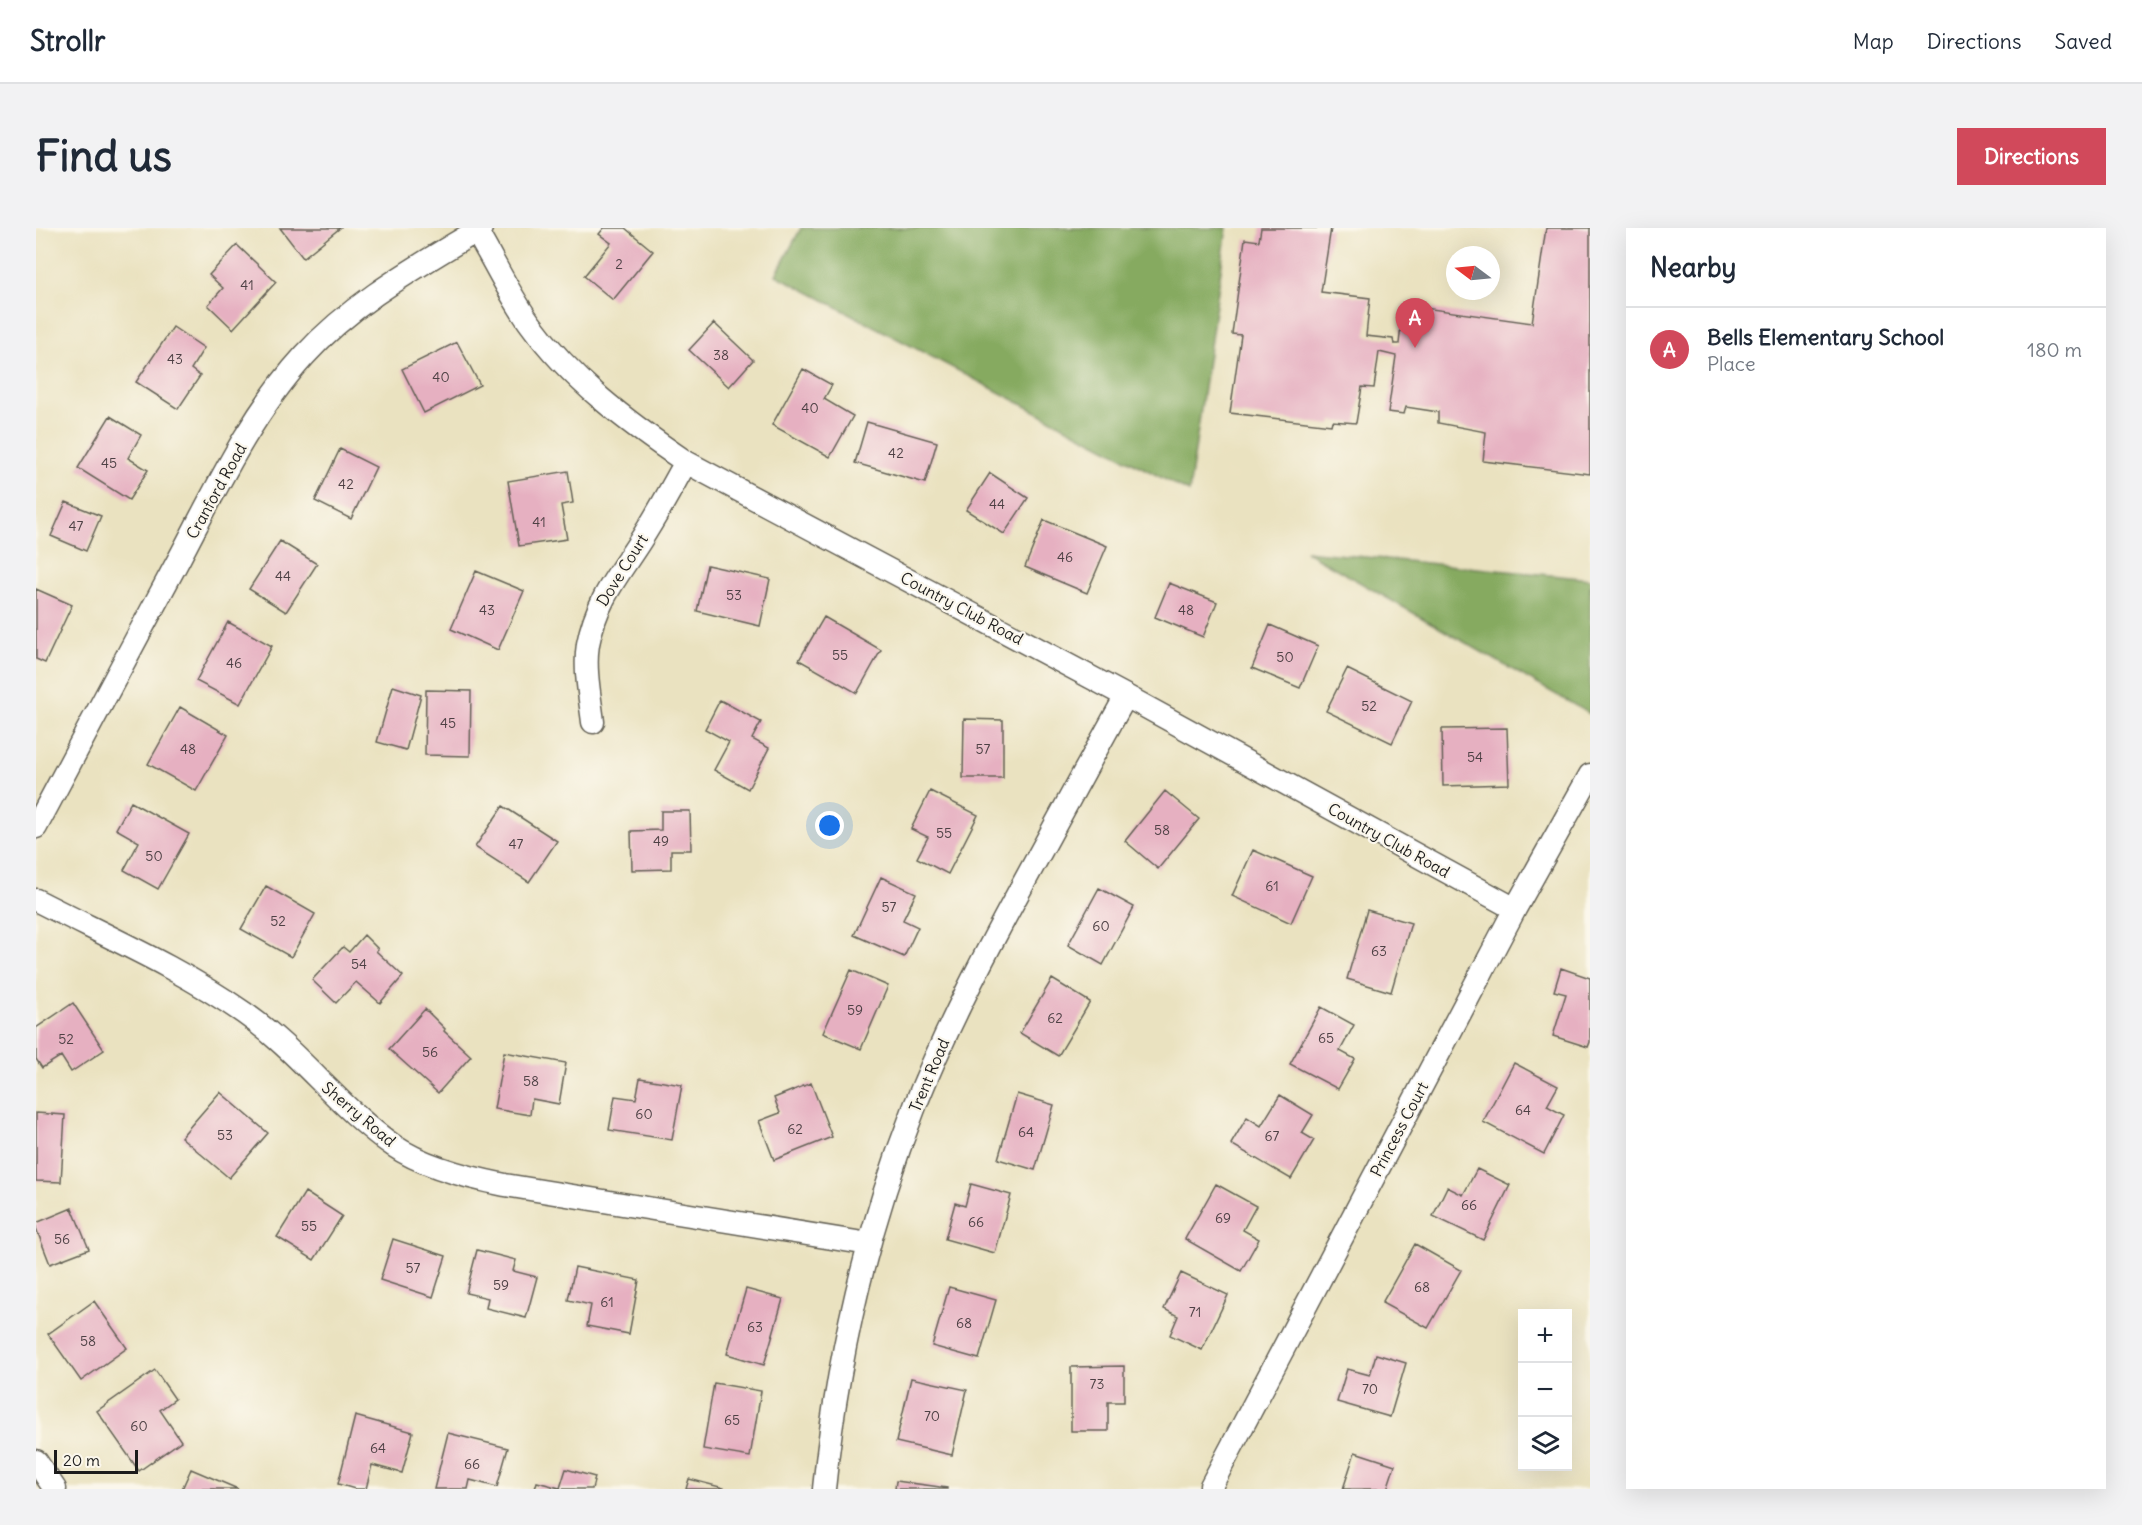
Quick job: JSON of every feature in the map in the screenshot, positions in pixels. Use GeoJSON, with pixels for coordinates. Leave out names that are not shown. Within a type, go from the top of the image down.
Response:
{"type":"FeatureCollection","features":[{"type":"Feature","properties":{"kind":"street","name":"Country Club Road"},"geometry":{"type":"LineString","coordinates":[[478,229],[527,320],[555,355],[594,394],[653,440],[686,462],[1126,696],[1515,909]]}},
{"type":"Feature","properties":{"kind":"street","name":"Cranford Road"},"geometry":{"type":"LineString","coordinates":[[36,827],[236,453],[285,379],[305,354],[337,323],[372,296],[478,229]]}},
{"type":"Feature","properties":{"kind":"street","name":"Dove Court"},"geometry":{"type":"LineString","coordinates":[[593,722],[588,678],[588,646],[596,613],[686,462]]}},
{"type":"Feature","properties":{"kind":"street","name":"Trent Road"},"geometry":{"type":"LineString","coordinates":[[824,1489],[841,1370],[869,1244],[915,1107],[970,982],[1126,696]]}},
{"type":"Feature","properties":{"kind":"street","name":"Princess Court"},"geometry":{"type":"LineString","coordinates":[[1211,1486],[1515,909],[1590,775]]}},
{"type":"Feature","properties":{"kind":"street","name":"Sherry Road"},"geometry":{"type":"LineString","coordinates":[[36,900],[187,978],[246,1014],[368,1125],[396,1147],[424,1161],[452,1172],[505,1185],[869,1244]]}},
{"type":"Feature","properties":{"kind":"street"},"geometry":{"type":"LineString","coordinates":[[36,1461],[55,1489]]}},
{"type":"Feature","properties":{"kind":"green space"},"geometry":{"type":"Polygon","coordinates":[[[801,228],[1227,228],[1189,492],[776,275],[801,228]]]}},
{"type":"Feature","properties":{"kind":"green space"},"geometry":{"type":"Polygon","coordinates":[[[1305,551],[1590,579],[1590,714],[1305,551]]]}},
{"type":"Feature","properties":{"kind":"building"},"geometry":{"type":"Polygon","coordinates":[[[280,228],[340,228],[303,258],[280,228]]]}},
{"type":"Feature","properties":{"kind":"building"},"geometry":{"type":"Polygon","coordinates":[[[604,228],[625,228],[653,251],[613,300],[584,276],[611,243],[599,234],[604,228]]]}},
{"type":"Feature","properties":{"kind":"building"},"geometry":{"type":"Polygon","coordinates":[[[1261,228],[1331,228],[1321,292],[1370,298],[1366,336],[1393,339],[1394,344],[1399,344],[1403,305],[1532,323],[1546,228],[1590,228],[1590,474],[1483,461],[1486,432],[1438,423],[1438,412],[1406,407],[1404,414],[1388,412],[1396,356],[1379,352],[1374,388],[1362,387],[1356,423],[1332,421],[1331,425],[1230,413],[1241,335],[1232,334],[1245,239],[1259,241],[1261,228]]]}},
{"type":"Feature","properties":{"kind":"building"},"geometry":{"type":"Polygon","coordinates":[[[237,245],[276,282],[233,329],[208,305],[223,288],[209,275],[237,245]]]}},
{"type":"Feature","properties":{"kind":"building"},"geometry":{"type":"Polygon","coordinates":[[[714,323],[753,360],[729,387],[689,350],[714,323]]]}},
{"type":"Feature","properties":{"kind":"building"},"geometry":{"type":"Polygon","coordinates":[[[173,327],[204,348],[191,369],[200,376],[178,409],[136,382],[173,327]]]}},
{"type":"Feature","properties":{"kind":"building"},"geometry":{"type":"Polygon","coordinates":[[[457,342],[480,385],[424,413],[402,369],[457,342]]]}},
{"type":"Feature","properties":{"kind":"building"},"geometry":{"type":"Polygon","coordinates":[[[803,369],[832,385],[824,399],[853,416],[830,457],[772,425],[803,369]]]}},
{"type":"Feature","properties":{"kind":"building"},"geometry":{"type":"Polygon","coordinates":[[[110,416],[141,435],[128,458],[148,470],[129,500],[78,468],[110,416]]]}},
{"type":"Feature","properties":{"kind":"building"},"geometry":{"type":"Polygon","coordinates":[[[867,422],[937,442],[925,483],[855,463],[867,422]]]}},
{"type":"Feature","properties":{"kind":"building"},"geometry":{"type":"Polygon","coordinates":[[[340,449],[376,467],[351,519],[315,501],[340,449]]]}},
{"type":"Feature","properties":{"kind":"building"},"geometry":{"type":"Polygon","coordinates":[[[568,471],[573,503],[561,505],[567,539],[519,546],[508,481],[568,471]]]}},
{"type":"Feature","properties":{"kind":"building"},"geometry":{"type":"Polygon","coordinates":[[[990,473],[1028,498],[1004,534],[966,510],[990,473]]]}},
{"type":"Feature","properties":{"kind":"building"},"geometry":{"type":"Polygon","coordinates":[[[66,502],[101,516],[86,551],[51,536],[66,502]]]}},
{"type":"Feature","properties":{"kind":"building"},"geometry":{"type":"Polygon","coordinates":[[[1044,520],[1107,546],[1087,593],[1025,567],[1044,520]]]}},
{"type":"Feature","properties":{"kind":"building"},"geometry":{"type":"Polygon","coordinates":[[[280,541],[317,564],[286,612],[249,589],[280,541]]]}},
{"type":"Feature","properties":{"kind":"building"},"geometry":{"type":"Polygon","coordinates":[[[707,565],[770,579],[760,626],[697,611],[707,565]]]}},
{"type":"Feature","properties":{"kind":"building"},"geometry":{"type":"Polygon","coordinates":[[[476,571],[524,591],[498,650],[451,629],[476,571]]]}},
{"type":"Feature","properties":{"kind":"building"},"geometry":{"type":"Polygon","coordinates":[[[1169,583],[1217,602],[1203,637],[1155,617],[1169,583]]]}},
{"type":"Feature","properties":{"kind":"building"},"geometry":{"type":"Polygon","coordinates":[[[36,589],[72,605],[45,663],[36,659],[36,589]]]}},
{"type":"Feature","properties":{"kind":"building"},"geometry":{"type":"Polygon","coordinates":[[[824,617],[881,650],[857,693],[799,660],[824,617]]]}},
{"type":"Feature","properties":{"kind":"building"},"geometry":{"type":"Polygon","coordinates":[[[228,622],[272,646],[240,704],[196,681],[228,622]]]}},
{"type":"Feature","properties":{"kind":"building"},"geometry":{"type":"Polygon","coordinates":[[[1270,625],[1318,646],[1300,688],[1252,668],[1270,625]]]}},
{"type":"Feature","properties":{"kind":"building"},"geometry":{"type":"Polygon","coordinates":[[[1347,669],[1412,701],[1392,743],[1326,711],[1347,669]]]}},
{"type":"Feature","properties":{"kind":"building"},"geometry":{"type":"Polygon","coordinates":[[[393,686],[421,695],[406,750],[377,742],[393,686]]]}},
{"type":"Feature","properties":{"kind":"building"},"geometry":{"type":"Polygon","coordinates":[[[426,690],[471,691],[470,756],[425,755],[426,690]]]}},
{"type":"Feature","properties":{"kind":"building"},"geometry":{"type":"Polygon","coordinates":[[[720,700],[761,722],[752,739],[769,748],[748,789],[714,770],[729,742],[705,729],[720,700]]]}},
{"type":"Feature","properties":{"kind":"building"},"geometry":{"type":"Polygon","coordinates":[[[180,707],[228,735],[196,791],[148,764],[180,707]]]}},
{"type":"Feature","properties":{"kind":"building"},"geometry":{"type":"Polygon","coordinates":[[[964,719],[1003,720],[1003,778],[963,778],[964,719]]]}},
{"type":"Feature","properties":{"kind":"building"},"geometry":{"type":"Polygon","coordinates":[[[1507,728],[1509,784],[1443,786],[1442,729],[1507,728]]]}},
{"type":"Feature","properties":{"kind":"building"},"geometry":{"type":"Polygon","coordinates":[[[930,791],[978,815],[948,874],[917,858],[928,837],[911,829],[930,791]]]}},
{"type":"Feature","properties":{"kind":"building"},"geometry":{"type":"Polygon","coordinates":[[[1165,791],[1199,819],[1158,869],[1125,841],[1165,791]]]}},
{"type":"Feature","properties":{"kind":"building"},"geometry":{"type":"Polygon","coordinates":[[[131,802],[189,834],[158,889],[124,870],[139,842],[116,829],[131,802]]]}},
{"type":"Feature","properties":{"kind":"building"},"geometry":{"type":"Polygon","coordinates":[[[503,806],[557,841],[529,882],[475,847],[503,806]]]}},
{"type":"Feature","properties":{"kind":"building"},"geometry":{"type":"Polygon","coordinates":[[[661,811],[690,811],[691,850],[671,850],[671,869],[632,870],[631,831],[661,830],[661,811]]]}},
{"type":"Feature","properties":{"kind":"building"},"geometry":{"type":"Polygon","coordinates":[[[1253,850],[1312,876],[1291,923],[1232,896],[1253,850]]]}},
{"type":"Feature","properties":{"kind":"building"},"geometry":{"type":"Polygon","coordinates":[[[881,877],[916,893],[903,920],[918,927],[904,957],[854,935],[881,877]]]}},
{"type":"Feature","properties":{"kind":"building"},"geometry":{"type":"Polygon","coordinates":[[[266,886],[315,914],[291,957],[241,929],[266,886]]]}},
{"type":"Feature","properties":{"kind":"building"},"geometry":{"type":"Polygon","coordinates":[[[1099,888],[1134,907],[1103,965],[1068,945],[1099,888]]]}},
{"type":"Feature","properties":{"kind":"building"},"geometry":{"type":"Polygon","coordinates":[[[1367,910],[1411,923],[1391,992],[1347,979],[1367,910]]]}},
{"type":"Feature","properties":{"kind":"building"},"geometry":{"type":"Polygon","coordinates":[[[364,935],[378,949],[376,951],[403,976],[380,1003],[356,982],[336,1003],[312,980],[343,947],[349,952],[364,935]]]}},
{"type":"Feature","properties":{"kind":"building"},"geometry":{"type":"Polygon","coordinates":[[[1561,968],[1590,978],[1590,1042],[1588,1047],[1553,1036],[1566,994],[1554,991],[1561,968]]]}},
{"type":"Feature","properties":{"kind":"building"},"geometry":{"type":"Polygon","coordinates":[[[851,970],[888,986],[861,1049],[823,1033],[851,970]]]}},
{"type":"Feature","properties":{"kind":"building"},"geometry":{"type":"Polygon","coordinates":[[[1052,979],[1090,1002],[1058,1056],[1020,1033],[1052,979]]]}},
{"type":"Feature","properties":{"kind":"building"},"geometry":{"type":"Polygon","coordinates":[[[73,1003],[104,1050],[71,1072],[61,1056],[42,1068],[36,1059],[36,1028],[73,1003]]]}},
{"type":"Feature","properties":{"kind":"building"},"geometry":{"type":"Polygon","coordinates":[[[1321,1007],[1354,1025],[1340,1051],[1355,1059],[1338,1089],[1290,1064],[1321,1007]]]}},
{"type":"Feature","properties":{"kind":"building"},"geometry":{"type":"Polygon","coordinates":[[[425,1009],[445,1029],[444,1031],[471,1056],[438,1093],[389,1049],[425,1009]]]}},
{"type":"Feature","properties":{"kind":"building"},"geometry":{"type":"Polygon","coordinates":[[[504,1052],[566,1063],[559,1104],[532,1099],[530,1115],[494,1109],[504,1052]]]}},
{"type":"Feature","properties":{"kind":"building"},"geometry":{"type":"Polygon","coordinates":[[[1514,1063],[1558,1086],[1547,1106],[1564,1115],[1544,1154],[1483,1122],[1514,1063]]]}},
{"type":"Feature","properties":{"kind":"building"},"geometry":{"type":"Polygon","coordinates":[[[640,1078],[682,1085],[672,1140],[609,1130],[615,1096],[636,1099],[640,1078]]]}},
{"type":"Feature","properties":{"kind":"building"},"geometry":{"type":"Polygon","coordinates":[[[811,1083],[832,1137],[774,1160],[759,1121],[780,1113],[774,1098],[811,1083]]]}},
{"type":"Feature","properties":{"kind":"building"},"geometry":{"type":"Polygon","coordinates":[[[220,1092],[268,1133],[229,1178],[181,1137],[220,1092]]]}},
{"type":"Feature","properties":{"kind":"building"},"geometry":{"type":"Polygon","coordinates":[[[1017,1094],[1054,1105],[1035,1170],[998,1159],[1017,1094]]]}},
{"type":"Feature","properties":{"kind":"building"},"geometry":{"type":"Polygon","coordinates":[[[1280,1095],[1313,1115],[1302,1133],[1314,1140],[1291,1179],[1231,1144],[1247,1117],[1261,1126],[1280,1095]]]}},
{"type":"Feature","properties":{"kind":"building"},"geometry":{"type":"Polygon","coordinates":[[[36,1113],[65,1115],[61,1182],[36,1181],[36,1113]]]}},
{"type":"Feature","properties":{"kind":"building"},"geometry":{"type":"Polygon","coordinates":[[[1477,1169],[1510,1185],[1483,1240],[1433,1216],[1447,1187],[1463,1195],[1477,1169]]]}},
{"type":"Feature","properties":{"kind":"building"},"geometry":{"type":"Polygon","coordinates":[[[971,1184],[1011,1195],[995,1253],[945,1239],[955,1203],[965,1206],[971,1184]]]}},
{"type":"Feature","properties":{"kind":"building"},"geometry":{"type":"Polygon","coordinates":[[[1216,1184],[1256,1206],[1243,1230],[1259,1239],[1241,1271],[1185,1239],[1216,1184]]]}},
{"type":"Feature","properties":{"kind":"building"},"geometry":{"type":"Polygon","coordinates":[[[305,1192],[342,1216],[314,1260],[277,1237],[305,1192]]]}},
{"type":"Feature","properties":{"kind":"building"},"geometry":{"type":"Polygon","coordinates":[[[72,1208],[89,1249],[50,1264],[36,1223],[72,1208]]]}},
{"type":"Feature","properties":{"kind":"building"},"geometry":{"type":"Polygon","coordinates":[[[393,1239],[446,1256],[433,1297],[380,1280],[393,1239]]]}},
{"type":"Feature","properties":{"kind":"building"},"geometry":{"type":"Polygon","coordinates":[[[1415,1244],[1461,1270],[1428,1328],[1382,1303],[1415,1244]]]}},
{"type":"Feature","properties":{"kind":"building"},"geometry":{"type":"Polygon","coordinates":[[[477,1250],[516,1260],[513,1271],[537,1277],[526,1318],[486,1308],[488,1298],[466,1293],[477,1250]]]}},
{"type":"Feature","properties":{"kind":"building"},"geometry":{"type":"Polygon","coordinates":[[[575,1267],[639,1280],[629,1334],[587,1326],[591,1305],[568,1300],[575,1267]]]}},
{"type":"Feature","properties":{"kind":"building"},"geometry":{"type":"Polygon","coordinates":[[[1181,1273],[1228,1295],[1202,1350],[1170,1335],[1178,1316],[1164,1309],[1181,1273]]]}},
{"type":"Feature","properties":{"kind":"building"},"geometry":{"type":"Polygon","coordinates":[[[949,1287],[996,1300],[979,1359],[932,1346],[949,1287]]]}},
{"type":"Feature","properties":{"kind":"building"},"geometry":{"type":"Polygon","coordinates":[[[746,1289],[783,1299],[764,1365],[727,1354],[746,1289]]]}},
{"type":"Feature","properties":{"kind":"building"},"geometry":{"type":"Polygon","coordinates":[[[94,1301],[127,1348],[81,1381],[48,1334],[94,1301]]]}},
{"type":"Feature","properties":{"kind":"building"},"geometry":{"type":"Polygon","coordinates":[[[1376,1354],[1406,1363],[1390,1417],[1337,1402],[1347,1369],[1370,1375],[1376,1354]]]}},
{"type":"Feature","properties":{"kind":"building"},"geometry":{"type":"Polygon","coordinates":[[[1124,1366],[1124,1402],[1108,1402],[1108,1431],[1071,1431],[1071,1367],[1124,1366]]]}},
{"type":"Feature","properties":{"kind":"building"},"geometry":{"type":"Polygon","coordinates":[[[155,1370],[175,1399],[160,1410],[181,1441],[139,1471],[97,1411],[155,1370]]]}},
{"type":"Feature","properties":{"kind":"building"},"geometry":{"type":"Polygon","coordinates":[[[911,1378],[967,1390],[952,1455],[896,1442],[911,1378]]]}},
{"type":"Feature","properties":{"kind":"building"},"geometry":{"type":"Polygon","coordinates":[[[714,1383],[761,1391],[750,1457],[703,1449],[714,1383]]]}},
{"type":"Feature","properties":{"kind":"building"},"geometry":{"type":"Polygon","coordinates":[[[355,1416],[413,1432],[402,1473],[372,1465],[366,1489],[355,1489],[338,1484],[355,1416]]]}},
{"type":"Feature","properties":{"kind":"building"},"geometry":{"type":"Polygon","coordinates":[[[448,1433],[508,1448],[497,1487],[470,1480],[468,1489],[434,1489],[448,1433]]]}},
{"type":"Feature","properties":{"kind":"building"},"geometry":{"type":"Polygon","coordinates":[[[1355,1452],[1395,1465],[1387,1489],[1343,1489],[1355,1452]]]}},
{"type":"Feature","properties":{"kind":"building"},"geometry":{"type":"Polygon","coordinates":[[[191,1469],[238,1489],[182,1489],[191,1469]]]}},
{"type":"Feature","properties":{"kind":"building"},"geometry":{"type":"Polygon","coordinates":[[[566,1469],[595,1477],[592,1489],[535,1489],[537,1482],[560,1488],[566,1469]]]}},
{"type":"Feature","properties":{"kind":"building"},"geometry":{"type":"Polygon","coordinates":[[[689,1479],[724,1488],[724,1489],[686,1489],[689,1479]]]}},
{"type":"Feature","properties":{"kind":"building"},"geometry":{"type":"Polygon","coordinates":[[[896,1481],[947,1488],[947,1489],[895,1489],[896,1481]]]}},
{"type":"Feature","properties":{"kind":"place","name":"Bells Elementary School"},"geometry":{"type":"Point","coordinates":[1415,348]}}]}
